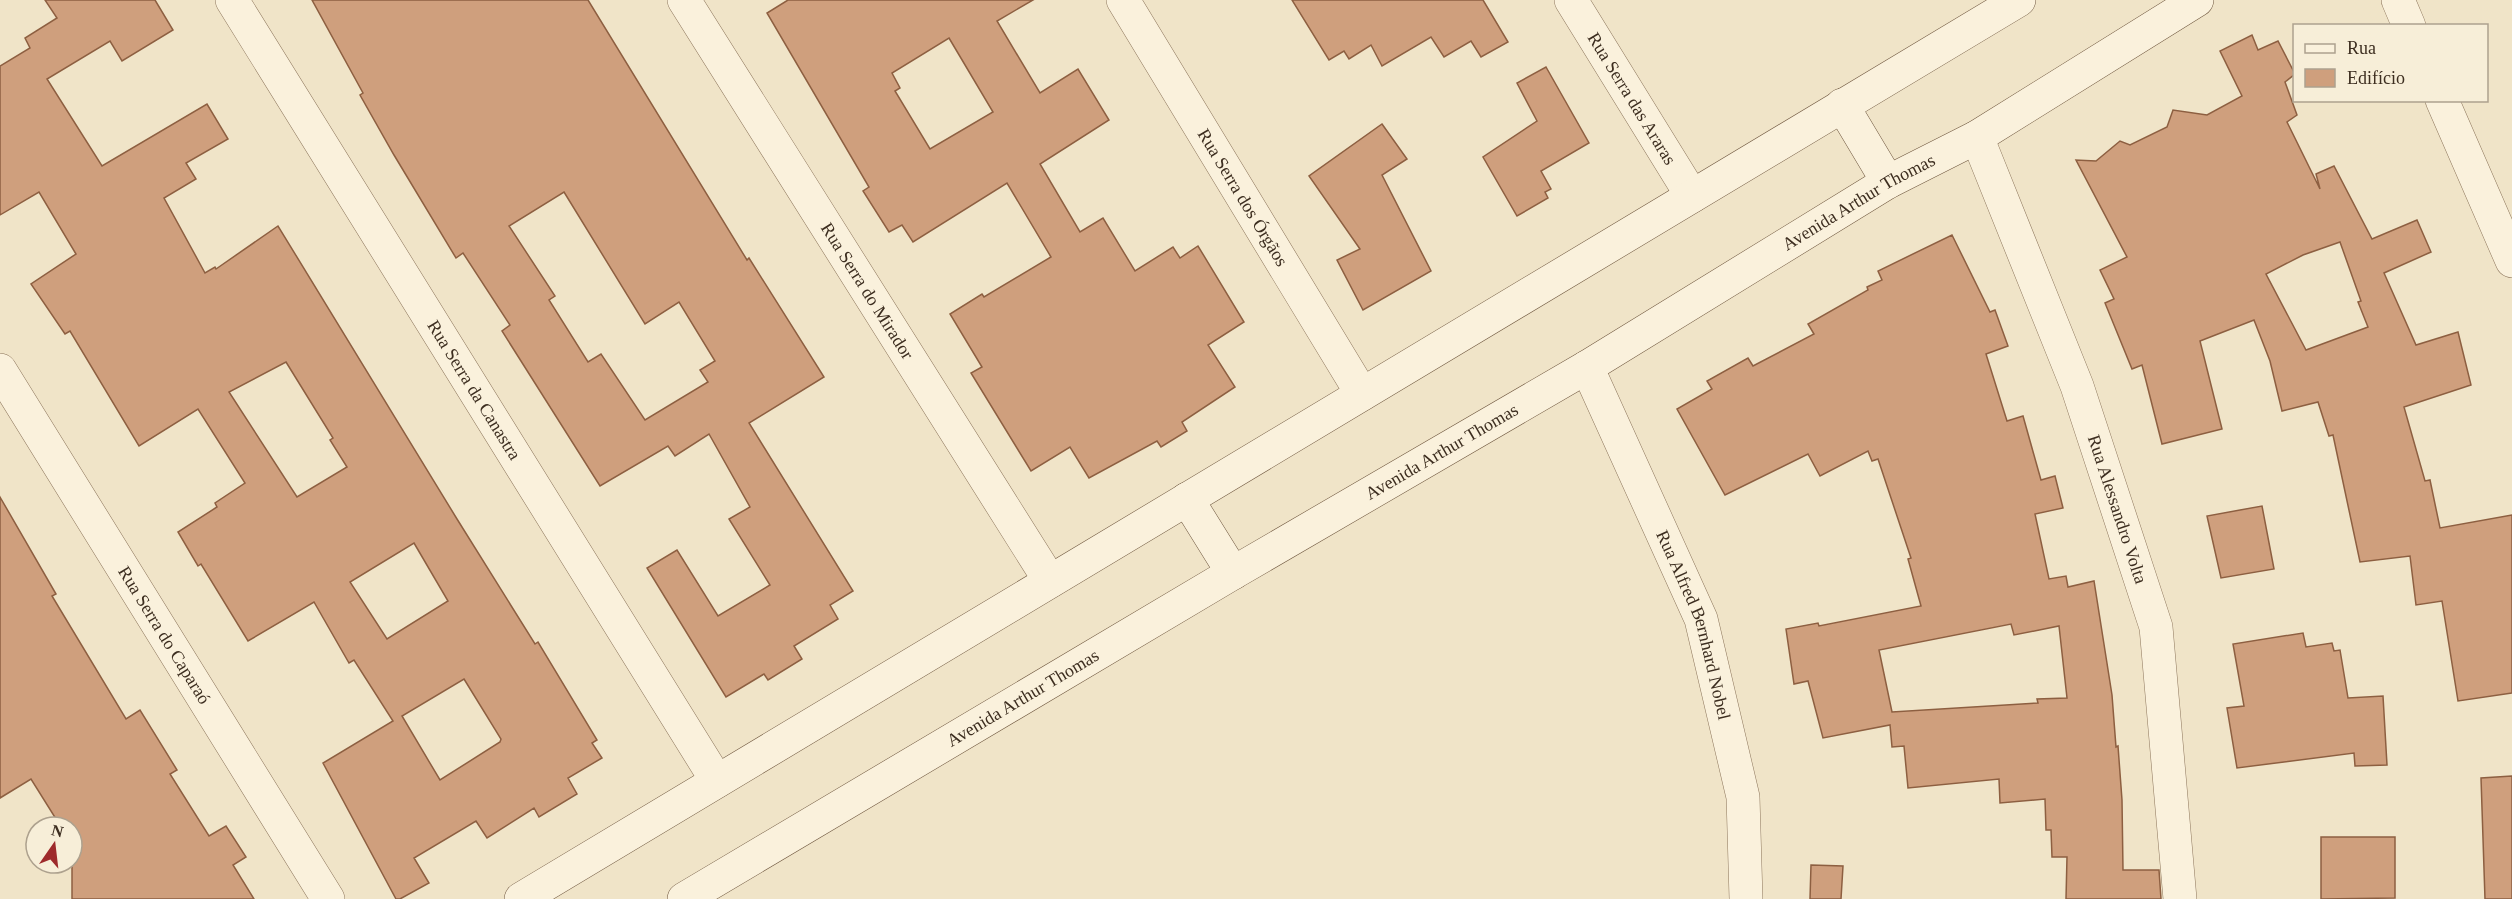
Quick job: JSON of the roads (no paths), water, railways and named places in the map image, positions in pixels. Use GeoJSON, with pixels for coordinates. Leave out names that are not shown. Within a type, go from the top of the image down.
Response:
{"type":"FeatureCollection","features":[{"type":"Feature","properties":{"kind":"street","name":"Rua Serra da Canastra"},"geometry":{"type":"LineString","coordinates":[[232,0],[717,781]]}},
{"type":"Feature","properties":{"kind":"street","name":"Rua Serra do Mirador"},"geometry":{"type":"LineString","coordinates":[[684,0],[1050,581]]}},
{"type":"Feature","properties":{"kind":"street","name":"Rua Serra dos Órgãos"},"geometry":{"type":"LineString","coordinates":[[1123,0],[1362,394]]}},
{"type":"Feature","properties":{"kind":"street","name":"Rua Serra das Araras"},"geometry":{"type":"LineString","coordinates":[[1571,0],[1692,196]]}},
{"type":"Feature","properties":{"kind":"street"},"geometry":{"type":"LineString","coordinates":[[521,899],[2019,0]]}},
{"type":"Feature","properties":{"kind":"street","name":"Avenida Arthur Thomas"},"geometry":{"type":"LineString","coordinates":[[684,899],[1233,573],[1587,367],[1888,182],[1977,138],[2198,0]]}},
{"type":"Feature","properties":{"kind":"street"},"geometry":{"type":"LineString","coordinates":[[2398,0],[2408,24]]}},
{"type":"Feature","properties":{"kind":"street"},"geometry":{"type":"LineString","coordinates":[[2443,102],[2512,261]]}},
{"type":"Feature","properties":{"kind":"street"},"geometry":{"type":"LineString","coordinates":[[1842,105],[1888,182]]}},
{"type":"Feature","properties":{"kind":"street","name":"Rua Alessandro Volta"},"geometry":{"type":"LineString","coordinates":[[1977,138],[2077,386],[2156,627],[2180,899]]}},
{"type":"Feature","properties":{"kind":"street","name":"Rua Alfred Bernhard Nobel"},"geometry":{"type":"LineString","coordinates":[[1587,367],[1701,620],[1743,797],[1746,899]]}},
{"type":"Feature","properties":{"kind":"street","name":"Rua Serra do Caparaó"},"geometry":{"type":"LineString","coordinates":[[0,370],[328,899]]}},
{"type":"Feature","properties":{"kind":"street"},"geometry":{"type":"LineString","coordinates":[[1187,499],[1233,573]]}}]}
